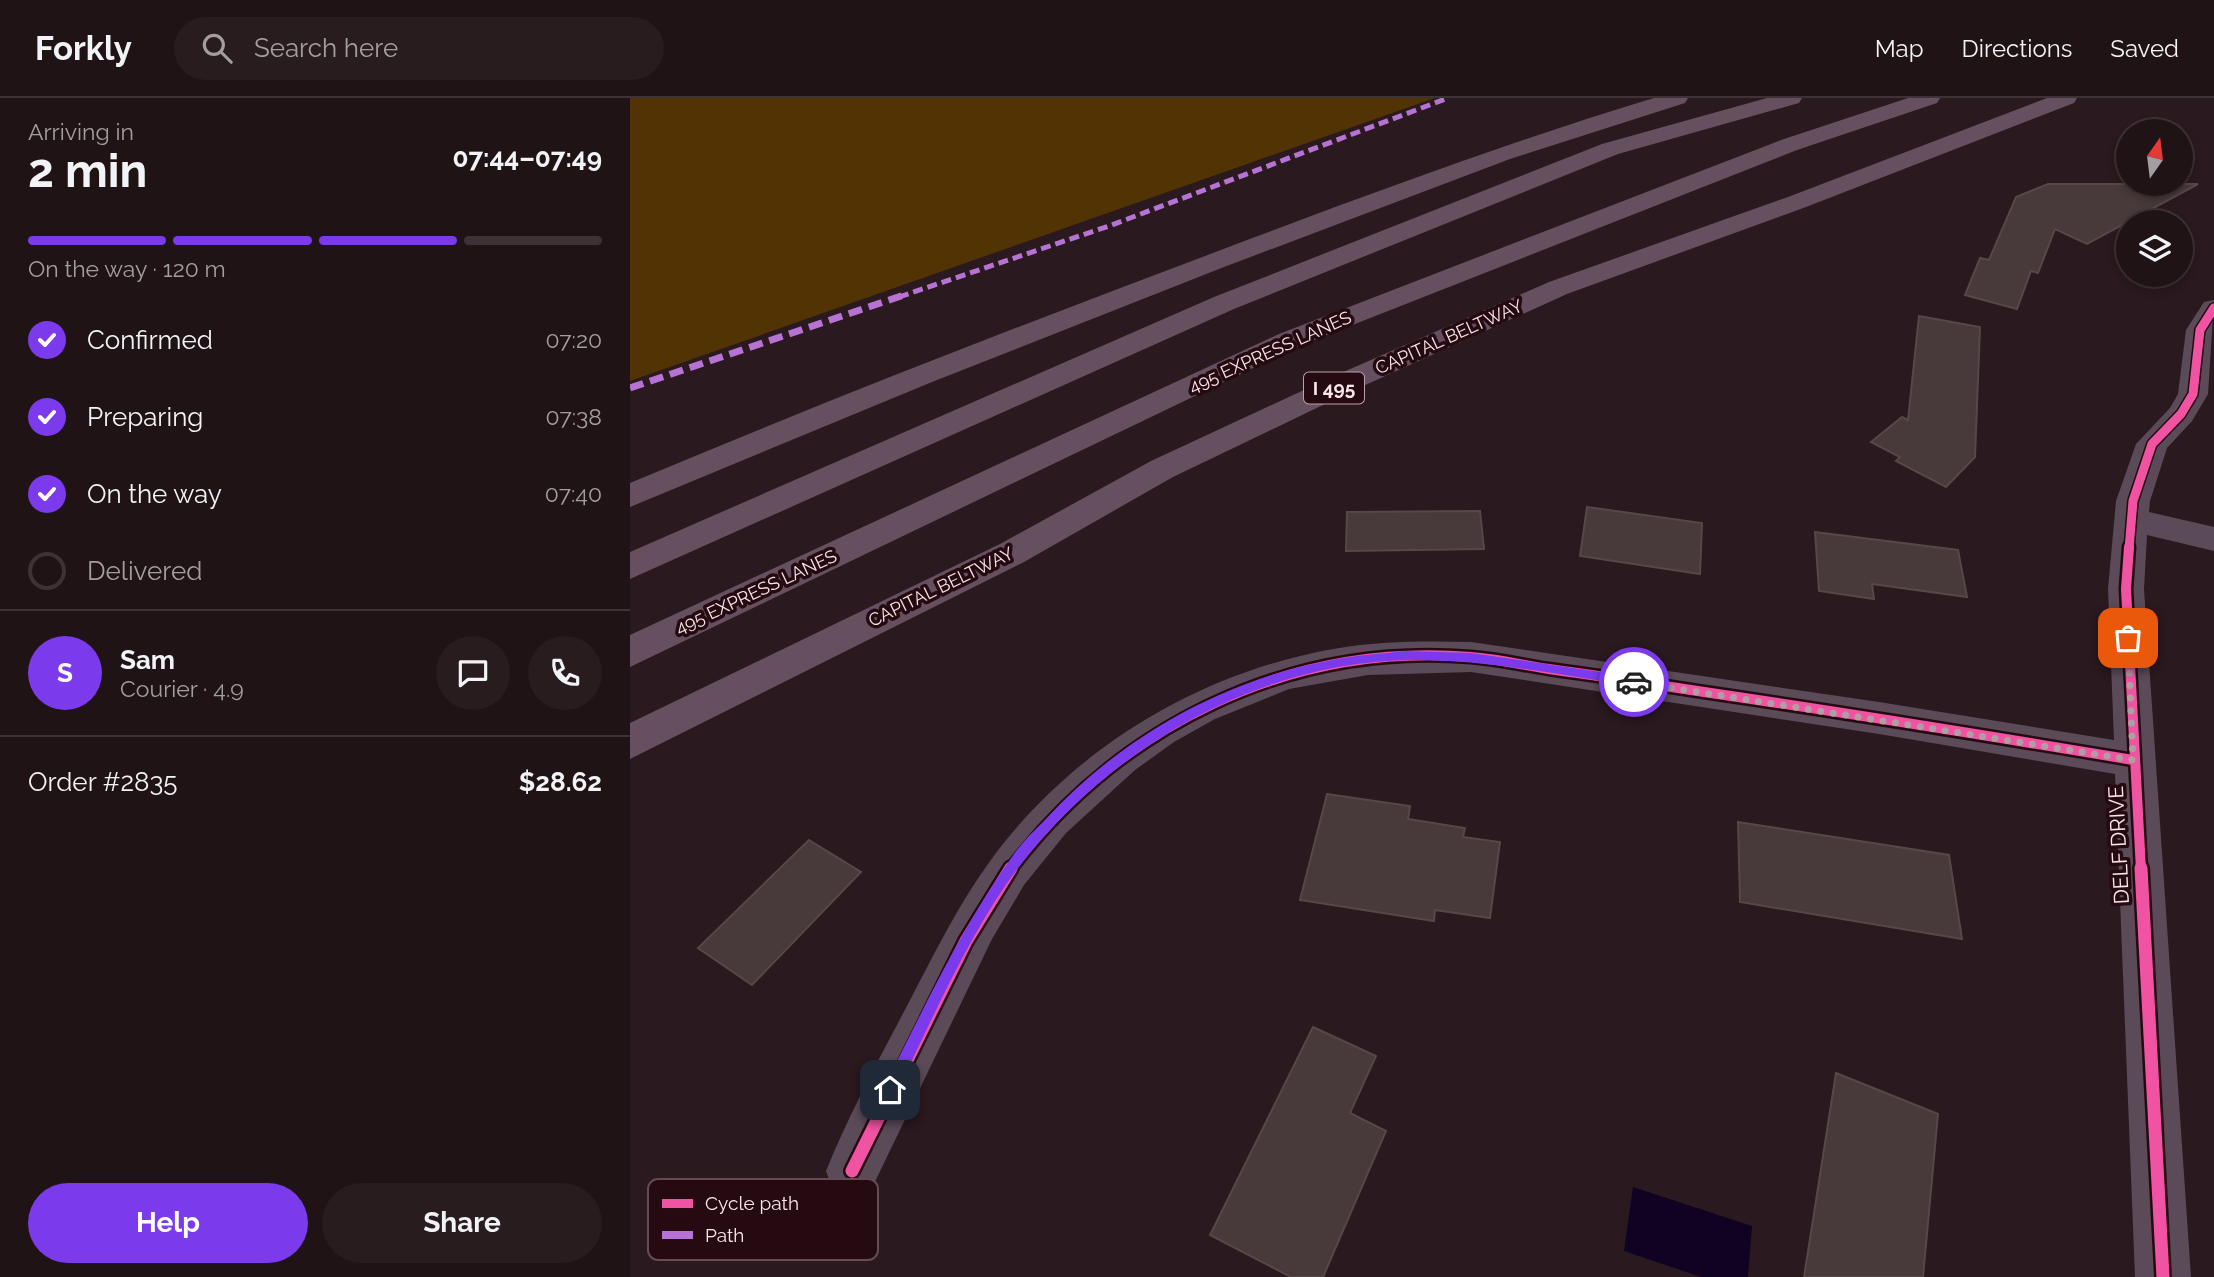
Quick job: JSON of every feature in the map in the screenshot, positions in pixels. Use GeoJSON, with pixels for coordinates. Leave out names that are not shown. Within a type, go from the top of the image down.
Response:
{"type":"FeatureCollection","features":[{"type":"Feature","properties":{"kind":"highway"},"geometry":{"type":"LineString","coordinates":[[630,496],[996,345],[1443,174],[1592,123],[1677,98]]}},
{"type":"Feature","properties":{"kind":"highway"},"geometry":{"type":"LineString","coordinates":[[630,566],[1224,303],[1610,149],[1791,98]]}},
{"type":"Feature","properties":{"kind":"highway","name":"495 EXPRESS LANES"},"geometry":{"type":"LineString","coordinates":[[630,652],[1289,340],[1789,145],[1929,98]]}},
{"type":"Feature","properties":{"kind":"highway","name":"CAPITAL BELTWAY"},"geometry":{"type":"LineString","coordinates":[[630,742],[1012,553],[1161,469],[1342,384],[1558,288],[1797,202],[2066,98]]}},
{"type":"Feature","properties":{"kind":"street","name":"DELF DRIVE"},"geometry":{"type":"LineString","coordinates":[[2163,1277],[2133,760],[2126,589],[2130,519],[2152,444],[2181,414],[2193,394],[2200,330],[2214,308]]}},
{"type":"Feature","properties":{"kind":"street"},"geometry":{"type":"LineString","coordinates":[[2130,519],[2214,539]]}},
{"type":"Feature","properties":{"kind":"street"},"geometry":{"type":"LineString","coordinates":[[852,1171],[973,927],[1020,855],[1079,791],[1134,747],[1197,710],[1264,682],[1332,664],[1406,656],[1471,657],[1879,718],[2133,760]]}},
{"type":"Feature","properties":{"kind":"shaded area"},"geometry":{"type":"Polygon","coordinates":[[[630,98],[1435,98],[630,381],[630,98]]]}},
{"type":"Feature","properties":{"kind":"shaded area"},"geometry":{"type":"Polygon","coordinates":[[[1633,1187],[1752,1226],[1748,1277],[1701,1277],[1624,1251],[1633,1187]]]}},
{"type":"Feature","properties":{"kind":"building"},"geometry":{"type":"Polygon","coordinates":[[[2048,184],[2116,184],[2116,196],[2176,196],[2150,210],[2116,210],[2116,228],[2087,244],[2055,229],[2038,273],[2031,271],[2017,309],[1965,295],[1980,258],[1989,260],[2016,197],[2048,184]]]}},
{"type":"Feature","properties":{"kind":"building"},"geometry":{"type":"Polygon","coordinates":[[[1919,316],[1980,327],[1975,457],[1946,487],[1896,461],[1900,457],[1871,442],[1902,417],[1908,420],[1919,316]]]}},
{"type":"Feature","properties":{"kind":"building"},"geometry":{"type":"Polygon","coordinates":[[[1587,507],[1702,523],[1700,574],[1580,556],[1587,507]]]}},
{"type":"Feature","properties":{"kind":"building"},"geometry":{"type":"Polygon","coordinates":[[[1480,511],[1484,549],[1346,551],[1347,512],[1480,511]]]}},
{"type":"Feature","properties":{"kind":"building"},"geometry":{"type":"Polygon","coordinates":[[[1815,532],[1958,550],[1967,597],[1872,584],[1874,599],[1819,591],[1815,532]]]}},
{"type":"Feature","properties":{"kind":"building"},"geometry":{"type":"Polygon","coordinates":[[[1327,794],[1410,806],[1408,819],[1465,828],[1463,837],[1500,842],[1490,918],[1435,910],[1434,921],[1300,900],[1327,794]]]}},
{"type":"Feature","properties":{"kind":"building"},"geometry":{"type":"Polygon","coordinates":[[[1738,822],[1949,855],[1962,939],[1740,902],[1738,822]]]}},
{"type":"Feature","properties":{"kind":"building"},"geometry":{"type":"Polygon","coordinates":[[[809,840],[861,872],[752,985],[698,948],[809,840]]]}},
{"type":"Feature","properties":{"kind":"building"},"geometry":{"type":"Polygon","coordinates":[[[1313,1027],[1376,1056],[1350,1113],[1386,1131],[1323,1277],[1291,1277],[1210,1235],[1313,1027]]]}},
{"type":"Feature","properties":{"kind":"building"},"geometry":{"type":"Polygon","coordinates":[[[1836,1073],[1938,1114],[1923,1277],[1804,1277],[1836,1073]]]}},
{"type":"Feature","properties":{"kind":"marked path"},"geometry":{"type":"LineString","coordinates":[[630,388],[1109,226],[1448,98]]}},
{"type":"Feature","properties":{"kind":"cycle path"},"geometry":{"type":"LineString","coordinates":[[2163,1277],[2126,589],[2133,501],[2152,444],[2181,414],[2193,394],[2200,330],[2214,308]]}},
{"type":"Feature","properties":{"kind":"cycle path"},"geometry":{"type":"LineString","coordinates":[[852,1171],[956,960],[997,888],[1021,855],[1084,787],[1121,757],[1201,707],[1244,688],[1334,664],[1420,657],[1471,657],[1879,718],[2133,760]]}},
{"type":"Feature","properties":{"kind":"way so far"},"geometry":{"type":"LineString","coordinates":[[1634,682],[1879,718],[2133,760],[2128,638]]}},
{"type":"Feature","properties":{"kind":"route"},"geometry":{"type":"LineString","coordinates":[[890,1090],[973,927],[1020,855],[1079,791],[1134,747],[1197,710],[1264,682],[1332,664],[1406,656],[1471,657],[1634,682]]}}]}
